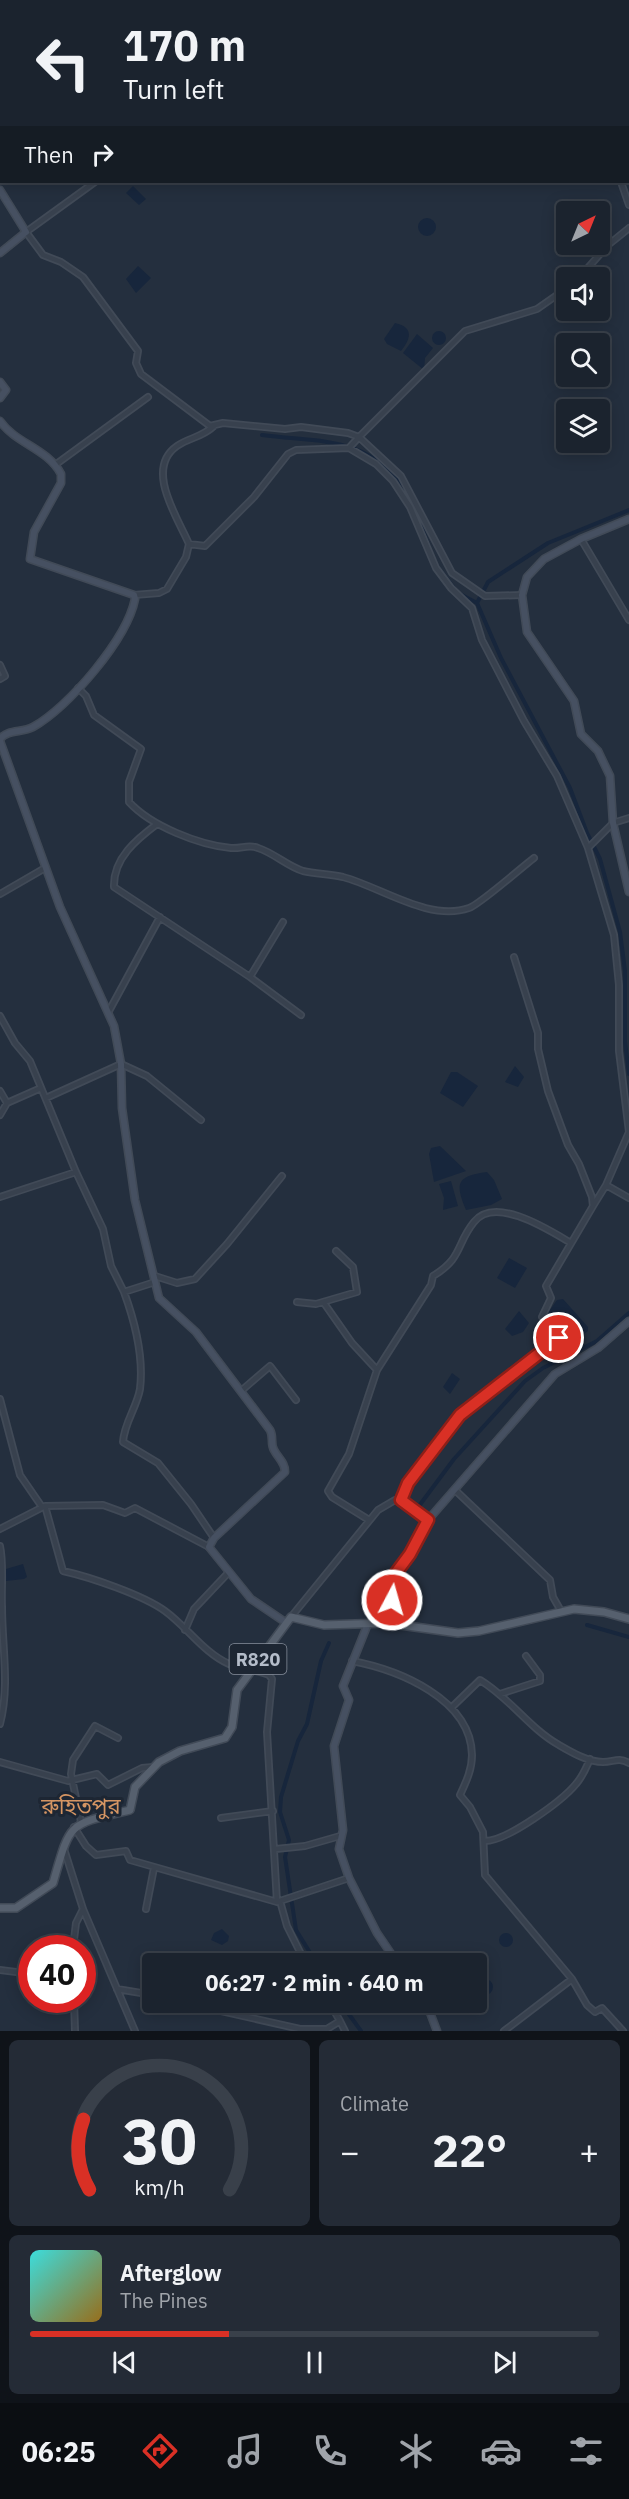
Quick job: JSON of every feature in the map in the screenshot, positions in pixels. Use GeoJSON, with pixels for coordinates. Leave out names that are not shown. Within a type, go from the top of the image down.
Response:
{"type":"FeatureCollection","features":[{"type":"Feature","properties":{"kind":"main road"},"geometry":{"type":"LineString","coordinates":[[0,190],[26,231],[0,253]]}},
{"type":"Feature","properties":{"kind":"main road"},"geometry":{"type":"LineString","coordinates":[[0,382],[6,390],[0,398]]}},
{"type":"Feature","properties":{"kind":"main road"},"geometry":{"type":"LineString","coordinates":[[0,421],[10,433],[36,447],[61,474],[61,483],[34,532],[30,559],[134,595],[127,625],[117,643],[78,688],[48,717],[32,728],[6,733],[0,740],[60,907],[110,1011],[121,1064],[122,1108],[135,1200],[159,1298],[196,1332],[241,1391],[273,1436],[273,1448],[284,1464],[285,1472],[214,1538],[209,1548],[228,1573],[261,1608],[288,1619]]}},
{"type":"Feature","properties":{"kind":"main road"},"geometry":{"type":"LineString","coordinates":[[629,519],[581,538],[541,562],[527,577],[522,595],[527,632],[574,701],[580,734],[598,751],[610,776],[613,823],[629,892]]}},
{"type":"Feature","properties":{"kind":"main road"},"geometry":{"type":"LineString","coordinates":[[387,1623],[393,1595],[387,1586],[410,1554],[428,1520],[555,1374],[598,1348],[629,1321]]}},
{"type":"Feature","properties":{"kind":"main road","name":"R820"},"geometry":{"type":"LineString","coordinates":[[0,1908],[16,1908],[53,1883],[64,1847],[74,1827],[81,1822],[130,1810],[135,1787],[153,1767],[180,1751],[225,1738],[232,1727],[237,1690],[288,1619],[324,1625],[367,1626],[387,1623],[434,1631],[479,1631],[561,1611],[587,1609],[629,1619]]}},
{"type":"Feature","properties":{"kind":"main road"},"geometry":{"type":"LineString","coordinates":[[367,1626],[343,1686],[349,1700],[334,1746],[343,1830],[339,1849],[350,1878],[377,1933],[391,1953]]}},
{"type":"Feature","properties":{"kind":"main road"},"geometry":{"type":"LineString","coordinates":[[430,2013],[437,2031]]}},
{"type":"Feature","properties":{"kind":"street"},"geometry":{"type":"LineString","coordinates":[[94,183],[26,231],[43,255],[71,268],[96,293],[136,346],[136,363],[141,374],[162,392],[214,426]]}},
{"type":"Feature","properties":{"kind":"street"},"geometry":{"type":"LineString","coordinates":[[621,183],[629,205]]}},
{"type":"Feature","properties":{"kind":"street"},"geometry":{"type":"LineString","coordinates":[[589,267],[608,245],[629,228]]}},
{"type":"Feature","properties":{"kind":"street"},"geometry":{"type":"LineString","coordinates":[[351,446],[465,330],[537,309],[556,296]]}},
{"type":"Feature","properties":{"kind":"street"},"geometry":{"type":"LineString","coordinates":[[55,465],[148,397]]}},
{"type":"Feature","properties":{"kind":"street"},"geometry":{"type":"LineString","coordinates":[[134,595],[159,593],[167,589],[186,557],[189,544],[164,489],[164,464],[177,446],[199,438],[214,426],[223,423],[285,429],[301,427],[348,433],[359,438],[379,453],[401,476],[428,522],[445,563],[452,573],[486,596],[522,595]]}},
{"type":"Feature","properties":{"kind":"street"},"geometry":{"type":"LineString","coordinates":[[189,544],[205,546],[254,497],[288,454],[296,450],[351,446],[376,464],[393,481],[410,507],[436,568],[451,588],[472,608],[482,640],[524,721],[557,776],[589,847],[614,935],[619,986],[619,1051],[629,1132],[606,1185],[546,1286],[551,1298],[542,1317],[559,1338],[460,1415],[408,1483],[401,1500]]}},
{"type":"Feature","properties":{"kind":"street"},"geometry":{"type":"LineString","coordinates":[[581,538],[629,620]]}},
{"type":"Feature","properties":{"kind":"street"},"geometry":{"type":"LineString","coordinates":[[0,665],[5,676],[0,679]]}},
{"type":"Feature","properties":{"kind":"street"},"geometry":{"type":"LineString","coordinates":[[78,688],[86,696],[94,715],[141,749],[127,795],[135,809],[158,824],[212,844],[234,848],[251,846],[260,848],[302,870],[351,879],[422,908],[470,908],[534,858]]}},
{"type":"Feature","properties":{"kind":"street"},"geometry":{"type":"LineString","coordinates":[[589,847],[613,823],[629,818]]}},
{"type":"Feature","properties":{"kind":"street"},"geometry":{"type":"LineString","coordinates":[[158,824],[127,850],[113,884],[114,887],[250,977],[301,1015]]}},
{"type":"Feature","properties":{"kind":"street"},"geometry":{"type":"LineString","coordinates":[[0,894],[45,868]]}},
{"type":"Feature","properties":{"kind":"street"},"geometry":{"type":"LineString","coordinates":[[110,1011],[160,918]]}},
{"type":"Feature","properties":{"kind":"street"},"geometry":{"type":"LineString","coordinates":[[250,977],[283,922]]}},
{"type":"Feature","properties":{"kind":"street"},"geometry":{"type":"LineString","coordinates":[[514,957],[538,1033],[538,1050],[548,1091],[568,1145],[588,1185],[593,1206]]}},
{"type":"Feature","properties":{"kind":"street"},"geometry":{"type":"LineString","coordinates":[[0,1016],[15,1043],[30,1061],[76,1172],[103,1229],[111,1266],[124,1292],[138,1335],[140,1388],[130,1413],[123,1442],[158,1463],[191,1504],[214,1538]]}},
{"type":"Feature","properties":{"kind":"street"},"geometry":{"type":"LineString","coordinates":[[46,1098],[121,1064],[147,1076],[201,1120]]}},
{"type":"Feature","properties":{"kind":"street"},"geometry":{"type":"LineString","coordinates":[[0,1115],[8,1103],[41,1088]]}},
{"type":"Feature","properties":{"kind":"street"},"geometry":{"type":"LineString","coordinates":[[0,1092],[8,1103]]}},
{"type":"Feature","properties":{"kind":"street"},"geometry":{"type":"LineString","coordinates":[[0,1197],[76,1172]]}},
{"type":"Feature","properties":{"kind":"street"},"geometry":{"type":"LineString","coordinates":[[124,1292],[155,1279],[177,1283],[195,1279],[227,1244],[282,1176]]}},
{"type":"Feature","properties":{"kind":"street"},"geometry":{"type":"LineString","coordinates":[[606,1185],[629,1198]]}},
{"type":"Feature","properties":{"kind":"street"},"geometry":{"type":"LineString","coordinates":[[369,1520],[332,1497],[328,1491],[349,1454],[377,1370],[431,1285],[433,1276],[453,1261],[474,1222],[482,1215],[494,1211],[507,1213],[545,1228],[571,1243]]}},
{"type":"Feature","properties":{"kind":"street"},"geometry":{"type":"LineString","coordinates":[[297,1302],[324,1303],[328,1299],[341,1298],[357,1291],[353,1267],[336,1251]]}},
{"type":"Feature","properties":{"kind":"street"},"geometry":{"type":"LineString","coordinates":[[324,1303],[352,1343],[377,1370]]}},
{"type":"Feature","properties":{"kind":"street"},"geometry":{"type":"LineString","coordinates":[[241,1391],[270,1366],[296,1400]]}},
{"type":"Feature","properties":{"kind":"street"},"geometry":{"type":"LineString","coordinates":[[0,1399],[1,1410],[20,1475],[44,1507],[63,1571],[109,1585],[152,1603],[166,1611],[185,1630],[229,1664],[269,1675],[272,1679],[267,1732],[276,1849],[274,1881],[287,1926],[300,1953]]}},
{"type":"Feature","properties":{"kind":"street"},"geometry":{"type":"LineString","coordinates":[[455,1490],[550,1580],[553,1597],[561,1611]]}},
{"type":"Feature","properties":{"kind":"street"},"geometry":{"type":"LineString","coordinates":[[288,1619],[369,1520],[389,1503],[401,1500]]}},
{"type":"Feature","properties":{"kind":"street"},"geometry":{"type":"LineString","coordinates":[[401,1500],[428,1520]]}},
{"type":"Feature","properties":{"kind":"street"},"geometry":{"type":"LineString","coordinates":[[0,1529],[44,1507],[103,1505],[125,1513],[135,1508],[209,1548]]}},
{"type":"Feature","properties":{"kind":"street"},"geometry":{"type":"LineString","coordinates":[[0,1546],[2,1652],[6,1670],[4,1708],[0,1724]]}},
{"type":"Feature","properties":{"kind":"street"},"geometry":{"type":"LineString","coordinates":[[185,1630],[194,1609],[228,1573]]}},
{"type":"Feature","properties":{"kind":"street"},"geometry":{"type":"LineString","coordinates":[[500,1694],[540,1681],[540,1675],[526,1656]]}},
{"type":"Feature","properties":{"kind":"street"},"geometry":{"type":"LineString","coordinates":[[352,1662],[385,1670],[425,1689],[451,1708],[464,1725],[472,1754],[471,1767],[460,1795],[474,1815],[485,1841],[483,1867],[490,1883],[572,1978],[587,2005],[595,2012],[602,2008],[623,2031]]}},
{"type":"Feature","properties":{"kind":"street"},"geometry":{"type":"LineString","coordinates":[[451,1708],[478,1680],[500,1694],[539,1732],[574,1753],[601,1762],[622,1759],[629,1763]]}},
{"type":"Feature","properties":{"kind":"street"},"geometry":{"type":"LineString","coordinates":[[81,1822],[71,1774],[75,1753],[95,1726],[118,1738]]}},
{"type":"Feature","properties":{"kind":"street"},"geometry":{"type":"LineString","coordinates":[[485,1841],[515,1831],[565,1795],[583,1774],[590,1759]]}},
{"type":"Feature","properties":{"kind":"street"},"geometry":{"type":"LineString","coordinates":[[0,1762],[73,1781],[97,1774],[108,1785],[142,1768],[153,1767]]}},
{"type":"Feature","properties":{"kind":"street"},"geometry":{"type":"LineString","coordinates":[[220,1818],[273,1812]]}},
{"type":"Feature","properties":{"kind":"street"},"geometry":{"type":"LineString","coordinates":[[74,1827],[93,1854],[126,1851],[130,1860],[154,1868],[280,1902],[350,1878]]}},
{"type":"Feature","properties":{"kind":"street"},"geometry":{"type":"LineString","coordinates":[[276,1849],[291,1848],[340,1836]]}},
{"type":"Feature","properties":{"kind":"street"},"geometry":{"type":"LineString","coordinates":[[64,1847],[83,1909],[135,2031]]}},
{"type":"Feature","properties":{"kind":"street"},"geometry":{"type":"LineString","coordinates":[[146,1910],[154,1868]]}},
{"type":"Feature","properties":{"kind":"street"},"geometry":{"type":"LineString","coordinates":[[75,1935],[76,1923],[83,1909]]}},
{"type":"Feature","properties":{"kind":"street"},"geometry":{"type":"LineString","coordinates":[[0,1970],[18,1972]]}},
{"type":"Feature","properties":{"kind":"street"},"geometry":{"type":"LineString","coordinates":[[504,2031],[572,1978]]}},
{"type":"Feature","properties":{"kind":"street"},"geometry":{"type":"LineString","coordinates":[[117,1989],[142,1993]]}},
{"type":"Feature","properties":{"kind":"street"},"geometry":{"type":"LineString","coordinates":[[74,2013],[75,2031]]}},
{"type":"Feature","properties":{"kind":"street"},"geometry":{"type":"LineString","coordinates":[[228,2013],[300,2030],[327,2029],[340,2021]]}},
{"type":"Feature","properties":{"kind":"street"},"geometry":{"type":"LineString","coordinates":[[335,2013],[345,2031]]}},
{"type":"Feature","properties":{"kind":"water"},"geometry":{"type":"Polygon","coordinates":[[[133,186],[146,199],[139,205],[126,193],[133,186]]]}},
{"type":"Feature","properties":{"kind":"water"},"geometry":{"type":"Polygon","coordinates":[[[427,218],[433,221],[436,227],[433,233],[427,236],[421,233],[418,227],[421,221],[427,218]]]}},
{"type":"Feature","properties":{"kind":"water"},"geometry":{"type":"Polygon","coordinates":[[[138,266],[151,278],[136,293],[126,279],[138,266]]]}},
{"type":"Feature","properties":{"kind":"water"},"geometry":{"type":"Polygon","coordinates":[[[395,323],[405,327],[409,334],[401,351],[387,344],[384,339],[395,323]]]}},
{"type":"Feature","properties":{"kind":"water"},"geometry":{"type":"Polygon","coordinates":[[[436,331],[442,331],[446,338],[442,345],[436,345],[432,341],[432,335],[436,331]]]}},
{"type":"Feature","properties":{"kind":"water"},"geometry":{"type":"Polygon","coordinates":[[[417,334],[433,348],[425,358],[424,370],[403,353],[417,334]]]}},
{"type":"Feature","properties":{"kind":"water"},"geometry":{"type":"Polygon","coordinates":[[[515,1066],[524,1077],[518,1087],[505,1082],[515,1066]]]}},
{"type":"Feature","properties":{"kind":"water"},"geometry":{"type":"Polygon","coordinates":[[[451,1072],[457,1072],[478,1086],[463,1107],[440,1093],[451,1072]]]}},
{"type":"Feature","properties":{"kind":"water"},"geometry":{"type":"Polygon","coordinates":[[[440,1146],[466,1171],[434,1182],[429,1154],[431,1148],[440,1146]]]}},
{"type":"Feature","properties":{"kind":"water"},"geometry":{"type":"Polygon","coordinates":[[[487,1172],[494,1180],[502,1199],[491,1205],[466,1210],[460,1194],[461,1183],[469,1176],[487,1172]]]}},
{"type":"Feature","properties":{"kind":"water"},"geometry":{"type":"Polygon","coordinates":[[[451,1181],[458,1206],[443,1210],[444,1198],[439,1184],[451,1181]]]}},
{"type":"Feature","properties":{"kind":"water"},"geometry":{"type":"Polygon","coordinates":[[[509,1258],[527,1268],[515,1288],[497,1278],[509,1258]]]}},
{"type":"Feature","properties":{"kind":"water"},"geometry":{"type":"Polygon","coordinates":[[[563,1299],[588,1327],[588,1331],[570,1344],[564,1343],[545,1317],[557,1300],[563,1299]]]}},
{"type":"Feature","properties":{"kind":"water"},"geometry":{"type":"Polygon","coordinates":[[[519,1311],[529,1323],[523,1332],[512,1336],[505,1329],[519,1311]]]}},
{"type":"Feature","properties":{"kind":"water"},"geometry":{"type":"Polygon","coordinates":[[[452,1373],[460,1379],[450,1394],[443,1387],[452,1373]]]}},
{"type":"Feature","properties":{"kind":"water"},"geometry":{"type":"Polygon","coordinates":[[[23,1564],[27,1577],[6,1581],[6,1569],[23,1564]]]}},
{"type":"Feature","properties":{"kind":"water"},"geometry":{"type":"Polygon","coordinates":[[[222,1929],[229,1936],[228,1941],[222,1945],[211,1940],[214,1933],[222,1929]]]}},
{"type":"Feature","properties":{"kind":"water"},"geometry":{"type":"Polygon","coordinates":[[[506,1933],[511,1935],[513,1940],[511,1945],[506,1947],[501,1945],[499,1940],[501,1935],[506,1933]]]}},
{"type":"Feature","properties":{"kind":"water"},"geometry":{"type":"Polygon","coordinates":[[[487,1979],[493,1984],[493,1990],[487,1995],[487,1979]]]}},
{"type":"Feature","properties":{"kind":"waterway"},"geometry":{"type":"LineString","coordinates":[[262,435],[323,441],[358,450],[375,459],[406,489]]}},
{"type":"Feature","properties":{"kind":"waterway"},"geometry":{"type":"LineString","coordinates":[[413,503],[429,547]]}},
{"type":"Feature","properties":{"kind":"waterway"},"geometry":{"type":"LineString","coordinates":[[477,603],[488,582],[548,543],[629,510]]}},
{"type":"Feature","properties":{"kind":"waterway"},"geometry":{"type":"LineString","coordinates":[[436,565],[458,593],[477,603],[501,658],[570,788],[587,833],[600,859],[620,932],[625,971],[625,1042],[629,1074]]}},
{"type":"Feature","properties":{"kind":"waterway"},"geometry":{"type":"LineString","coordinates":[[416,1510],[454,1459],[525,1381],[543,1368],[597,1341],[629,1313]]}},
{"type":"Feature","properties":{"kind":"waterway"},"geometry":{"type":"LineString","coordinates":[[587,1625],[629,1637]]}},
{"type":"Feature","properties":{"kind":"waterway"},"geometry":{"type":"LineString","coordinates":[[310,1953],[296,1930],[285,1857],[289,1840],[280,1812],[281,1797],[298,1741],[307,1724],[321,1661],[329,1643]]}},
{"type":"Feature","properties":{"kind":"waterway"},"geometry":{"type":"LineString","coordinates":[[348,2013],[361,2031]]}},
{"type":"Feature","properties":{"kind":"district","name":"রুহিতপুর"},"geometry":{"type":"Point","coordinates":[81,1805]}},
{"type":"Feature","properties":{"kind":"route"},"geometry":{"type":"LineString","coordinates":[[392,1600],[393,1595],[387,1586],[415,1546],[428,1520],[401,1500],[408,1483],[449,1433],[460,1415],[559,1338]]}}]}
